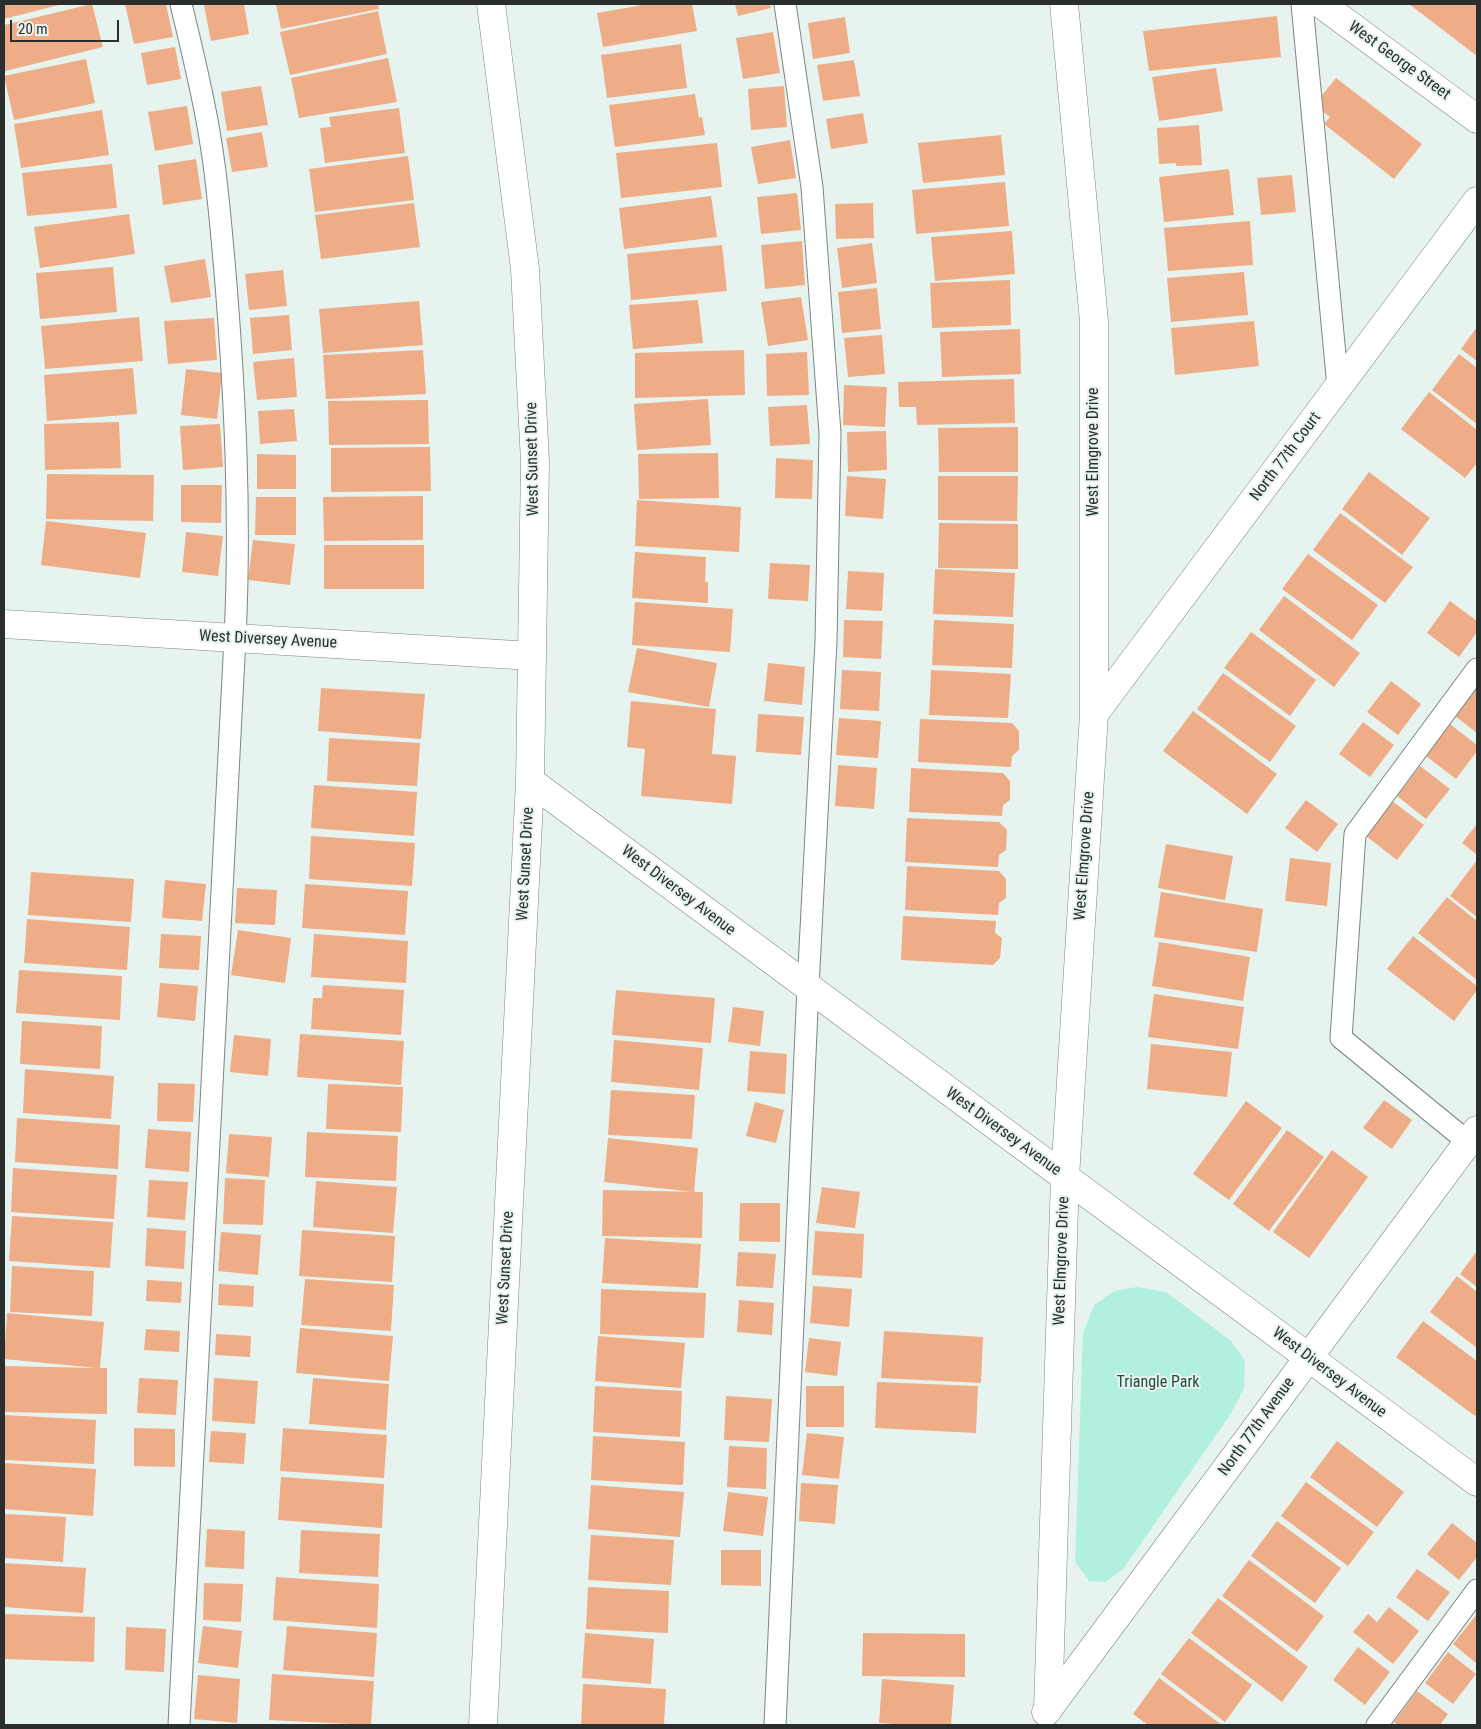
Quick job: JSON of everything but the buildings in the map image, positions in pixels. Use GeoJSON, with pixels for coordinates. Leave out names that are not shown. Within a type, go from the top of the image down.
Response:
{"type":"FeatureCollection","features":[{"type":"Feature","properties":{"kind":"street","name":"West Sunset Drive"},"geometry":{"type":"LineString","coordinates":[[483,1725],[530,781],[535,462],[525,269],[491,4]]}},
{"type":"Feature","properties":{"kind":"street","name":"West Elmgrove Drive"},"geometry":{"type":"LineString","coordinates":[[1042,1718],[1065,1177],[1094,714],[1094,321],[1064,4]]}},
{"type":"Feature","properties":{"kind":"street","name":"West George Street"},"geometry":{"type":"LineString","coordinates":[[1321,4],[1477,118]]}},
{"type":"Feature","properties":{"kind":"street","name":"North 77th Court"},"geometry":{"type":"LineString","coordinates":[[1094,714],[1477,201]]}},
{"type":"Feature","properties":{"kind":"street","name":"West Diversey Avenue"},"geometry":{"type":"LineString","coordinates":[[4,624],[532,656]]}},
{"type":"Feature","properties":{"kind":"street","name":"West Diversey Avenue"},"geometry":{"type":"LineString","coordinates":[[530,781],[1477,1482]]}},
{"type":"Feature","properties":{"kind":"street","name":"North 77th Avenue"},"geometry":{"type":"LineString","coordinates":[[1042,1718],[1473,1136]]}},
{"type":"Feature","properties":{"kind":"lane"},"geometry":{"type":"LineString","coordinates":[[179,1725],[238,575],[235,407],[222,228],[202,92],[181,4]]}},
{"type":"Feature","properties":{"kind":"lane"},"geometry":{"type":"LineString","coordinates":[[775,1725],[808,987],[826,641],[830,433],[812,187],[786,4]]}},
{"type":"Feature","properties":{"kind":"lane"},"geometry":{"type":"LineString","coordinates":[[1302,4],[1338,387]]}},
{"type":"Feature","properties":{"kind":"lane"},"geometry":{"type":"LineString","coordinates":[[1473,1136],[1340,1038],[1355,834],[1477,669]]}},
{"type":"Feature","properties":{"kind":"lane"},"geometry":{"type":"LineString","coordinates":[[1377,1725],[1477,1590]]}},
{"type":"Feature","properties":{"kind":"green space","name":"Triangle Park"},"geometry":{"type":"Polygon","coordinates":[[[1137,1287],[1166,1292],[1231,1341],[1245,1361],[1244,1388],[1232,1412],[1124,1568],[1106,1582],[1089,1581],[1075,1562],[1083,1333],[1094,1305],[1115,1291],[1137,1287]]]}}]}
